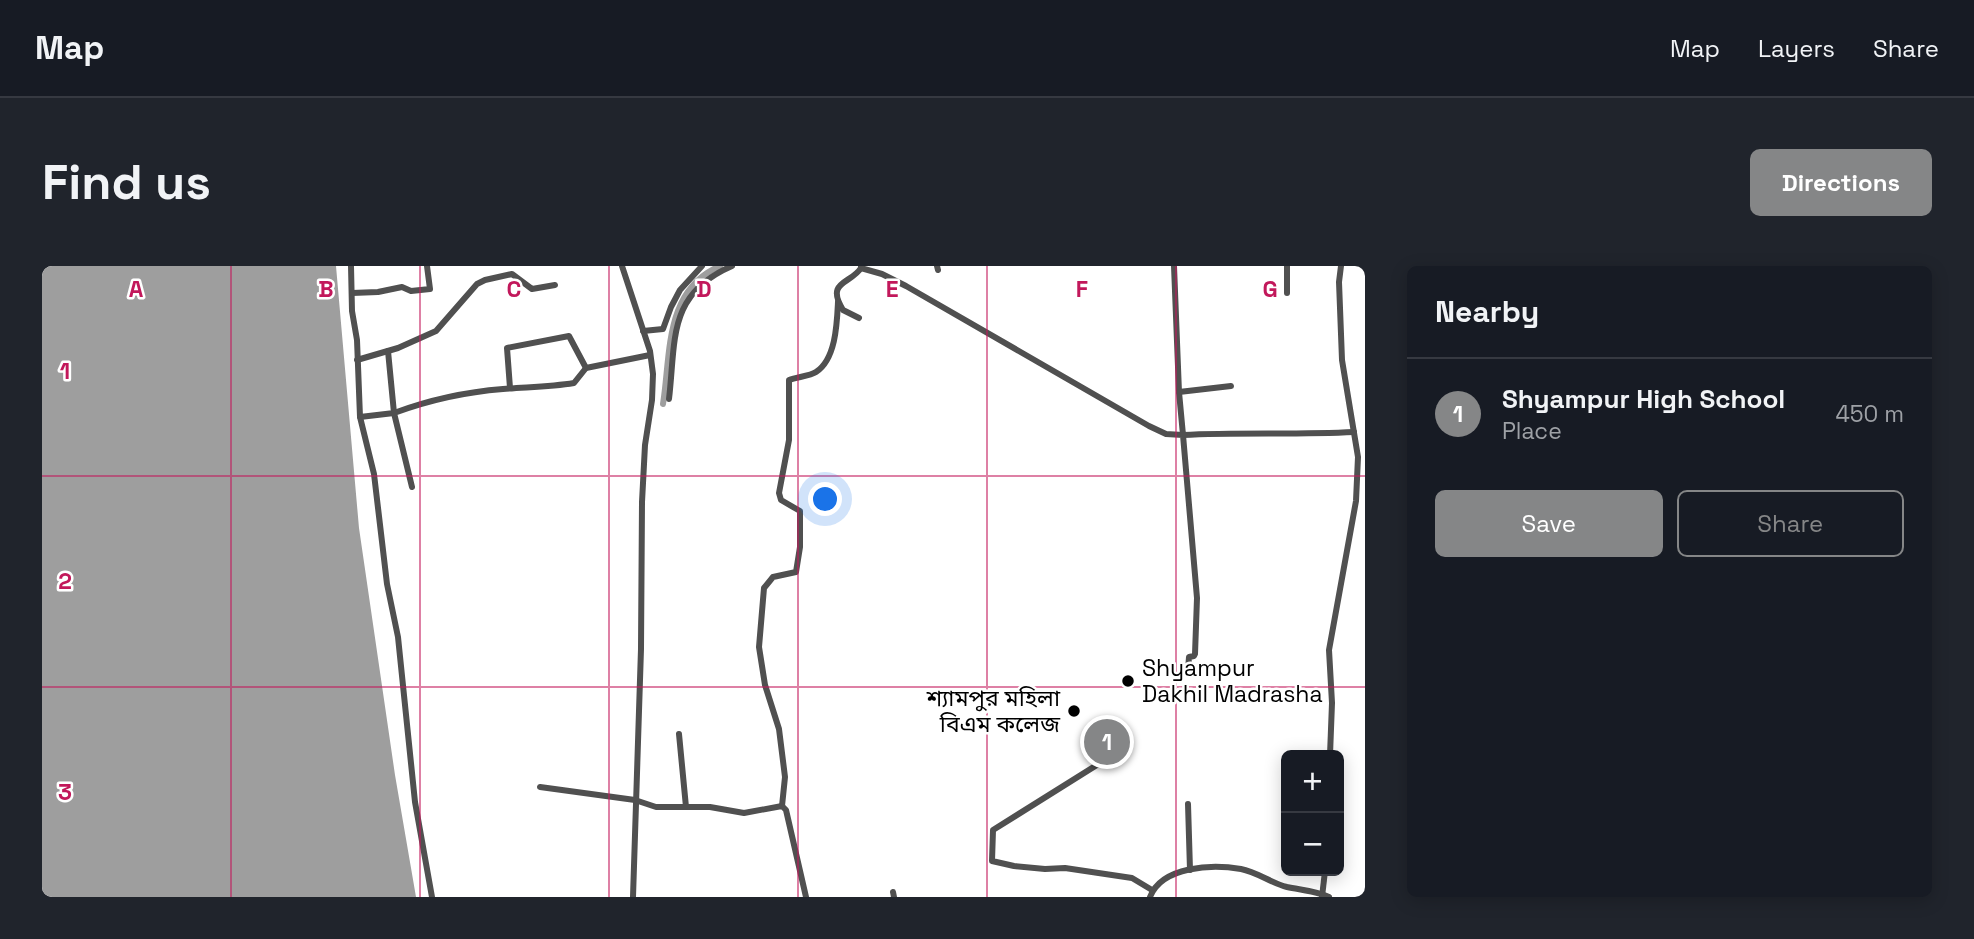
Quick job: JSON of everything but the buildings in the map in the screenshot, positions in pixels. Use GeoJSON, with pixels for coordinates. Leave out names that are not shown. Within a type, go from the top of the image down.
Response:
{"type":"FeatureCollection","features":[{"type":"Feature","properties":{"kind":"street"},"geometry":{"type":"LineString","coordinates":[[351,266],[360,417],[374,474],[387,584],[399,650],[415,802],[432,897]]}},
{"type":"Feature","properties":{"kind":"street"},"geometry":{"type":"LineString","coordinates":[[352,293],[378,292],[402,287],[411,291],[430,289],[427,266]]}},
{"type":"Feature","properties":{"kind":"street"},"geometry":{"type":"LineString","coordinates":[[622,266],[650,355],[652,387],[642,502],[641,649],[633,897]]}},
{"type":"Feature","properties":{"kind":"street"},"geometry":{"type":"LineString","coordinates":[[643,331],[663,329],[680,290],[702,266]]}},
{"type":"Feature","properties":{"kind":"street"},"geometry":{"type":"LineString","coordinates":[[669,399],[677,323],[683,307],[709,276],[732,266]]}},
{"type":"Feature","properties":{"kind":"street"},"geometry":{"type":"LineString","coordinates":[[1174,266],[1180,392],[1197,598],[1195,654],[1189,657],[1188,670]]}},
{"type":"Feature","properties":{"kind":"street"},"geometry":{"type":"LineString","coordinates":[[1287,266],[1287,293]]}},
{"type":"Feature","properties":{"kind":"street"},"geometry":{"type":"LineString","coordinates":[[1330,750],[1332,703],[1329,650],[1356,501],[1358,457],[1343,367],[1340,266]]}},
{"type":"Feature","properties":{"kind":"street"},"geometry":{"type":"LineString","coordinates":[[806,897],[786,810],[782,806],[785,777],[779,729],[765,685],[759,647],[764,588],[773,577],[796,572],[800,547],[800,511],[781,500],[779,493],[789,440],[789,380],[817,372],[832,351],[837,327],[838,289],[843,281],[857,274],[861,267],[882,274],[1166,435],[1237,432],[1308,435],[1354,432]]}},
{"type":"Feature","properties":{"kind":"street"},"geometry":{"type":"LineString","coordinates":[[357,360],[388,351],[436,331],[477,284],[485,280],[512,274],[532,289],[555,285]]}},
{"type":"Feature","properties":{"kind":"street"},"geometry":{"type":"LineString","coordinates":[[838,302],[842,310],[859,318]]}},
{"type":"Feature","properties":{"kind":"street"},"geometry":{"type":"LineString","coordinates":[[510,388],[507,348],[569,336],[586,368]]}},
{"type":"Feature","properties":{"kind":"street"},"geometry":{"type":"LineString","coordinates":[[388,351],[394,413],[412,487]]}},
{"type":"Feature","properties":{"kind":"street"},"geometry":{"type":"LineString","coordinates":[[360,417],[394,413],[471,392],[574,383],[586,368],[650,355]]}},
{"type":"Feature","properties":{"kind":"street"},"geometry":{"type":"LineString","coordinates":[[1180,392],[1231,386]]}},
{"type":"Feature","properties":{"kind":"street"},"geometry":{"type":"LineString","coordinates":[[679,734],[686,807]]}},
{"type":"Feature","properties":{"kind":"street"},"geometry":{"type":"LineString","coordinates":[[1124,748],[993,830],[992,861],[1014,866],[1075,869],[1132,878],[1151,893],[1162,880],[1205,867],[1242,869],[1284,886],[1324,896],[1325,876]]}},
{"type":"Feature","properties":{"kind":"street"},"geometry":{"type":"LineString","coordinates":[[540,787],[635,800],[656,807],[710,807],[744,813],[782,806]]}},
{"type":"Feature","properties":{"kind":"street"},"geometry":{"type":"LineString","coordinates":[[1188,804],[1189,870]]}},
{"type":"Feature","properties":{"kind":"shaded area"},"geometry":{"type":"Polygon","coordinates":[[[42,266],[336,266],[359,528],[395,775],[416,897],[42,897],[42,266]]]}},
{"type":"Feature","properties":{"kind":"waterway"},"geometry":{"type":"LineString","coordinates":[[663,404],[670,345],[679,307],[702,277],[720,266]]}},
{"type":"Feature","properties":{"kind":"place","name":"Shyampur Dakhil Madrasha"},"geometry":{"type":"Point","coordinates":[1128,681]}},
{"type":"Feature","properties":{"kind":"place","name":"শ্যামপুর মহিলা বিএম কলেজ"},"geometry":{"type":"Point","coordinates":[1074,711]}},
{"type":"Feature","properties":{"kind":"place","name":"Shyampur High School"},"geometry":{"type":"Point","coordinates":[1107,742]}}]}
